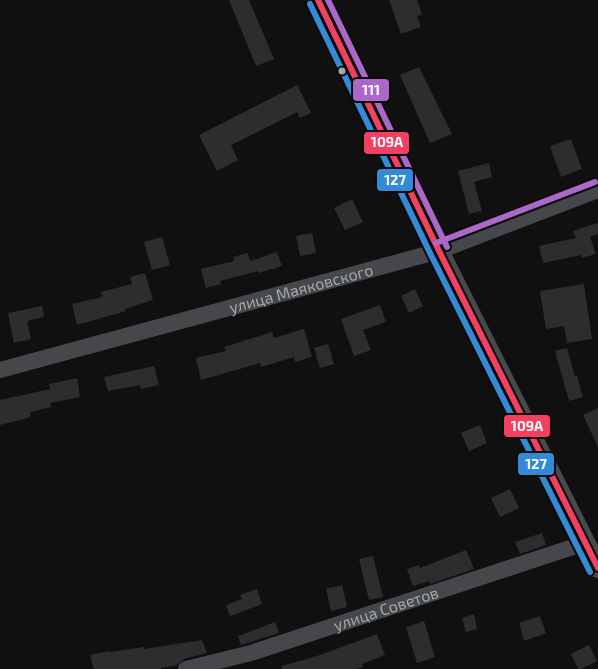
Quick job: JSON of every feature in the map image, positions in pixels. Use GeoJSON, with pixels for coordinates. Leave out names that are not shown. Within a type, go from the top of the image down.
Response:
{"type":"FeatureCollection","features":[{"type":"Feature","properties":{"kind":"main road"},"geometry":{"type":"LineString","coordinates":[[318,0],[439,251],[598,568]]}},
{"type":"Feature","properties":{"kind":"street","name":"улица Маяковского"},"geometry":{"type":"LineString","coordinates":[[0,370],[439,251],[598,190]]}},
{"type":"Feature","properties":{"kind":"street","name":"улица Советов"},"geometry":{"type":"LineString","coordinates":[[186,669],[261,650],[585,544]]}},
{"type":"Feature","properties":{"kind":"building"},"geometry":{"type":"Polygon","coordinates":[[[229,0],[249,0],[274,59],[256,66],[229,0]]]}},
{"type":"Feature","properties":{"kind":"building"},"geometry":{"type":"Polygon","coordinates":[[[389,0],[417,0],[422,14],[417,16],[421,27],[401,34],[389,0]]]}},
{"type":"Feature","properties":{"kind":"building"},"geometry":{"type":"Polygon","coordinates":[[[419,67],[452,134],[430,143],[400,75],[419,67]]]}},
{"type":"Feature","properties":{"kind":"building"},"geometry":{"type":"Polygon","coordinates":[[[297,85],[311,113],[300,118],[297,112],[231,145],[238,160],[217,171],[199,135],[297,85]]]}},
{"type":"Feature","properties":{"kind":"building"},"geometry":{"type":"Polygon","coordinates":[[[571,139],[582,169],[561,177],[550,146],[571,139]]]}},
{"type":"Feature","properties":{"kind":"building"},"geometry":{"type":"Polygon","coordinates":[[[489,163],[492,177],[474,182],[482,211],[469,214],[458,171],[489,163]]]}},
{"type":"Feature","properties":{"kind":"building"},"geometry":{"type":"Polygon","coordinates":[[[352,199],[363,222],[345,230],[334,208],[352,199]]]}},
{"type":"Feature","properties":{"kind":"building"},"geometry":{"type":"Polygon","coordinates":[[[598,223],[598,234],[590,237],[596,254],[582,258],[581,255],[543,263],[539,246],[576,238],[573,231],[598,223]]]}},
{"type":"Feature","properties":{"kind":"building"},"geometry":{"type":"Polygon","coordinates":[[[312,233],[316,253],[300,256],[296,236],[312,233]]]}},
{"type":"Feature","properties":{"kind":"building"},"geometry":{"type":"Polygon","coordinates":[[[162,237],[170,265],[152,270],[144,242],[162,237]]]}},
{"type":"Feature","properties":{"kind":"building"},"geometry":{"type":"Polygon","coordinates":[[[277,252],[282,266],[220,281],[221,284],[206,288],[201,269],[234,261],[233,257],[248,253],[250,261],[277,252]]]}},
{"type":"Feature","properties":{"kind":"building"},"geometry":{"type":"Polygon","coordinates":[[[145,273],[153,300],[125,309],[126,311],[77,325],[72,304],[103,297],[101,292],[132,284],[130,277],[145,273]]]}},
{"type":"Feature","properties":{"kind":"building"},"geometry":{"type":"Polygon","coordinates":[[[584,284],[592,339],[567,343],[564,326],[546,329],[540,291],[584,284]]]}},
{"type":"Feature","properties":{"kind":"building"},"geometry":{"type":"Polygon","coordinates":[[[415,289],[423,306],[409,313],[401,296],[415,289]]]}},
{"type":"Feature","properties":{"kind":"building"},"geometry":{"type":"Polygon","coordinates":[[[380,305],[386,322],[363,330],[371,350],[354,356],[341,319],[380,305]]]}},
{"type":"Feature","properties":{"kind":"building"},"geometry":{"type":"Polygon","coordinates":[[[42,306],[44,317],[27,321],[31,339],[14,343],[8,313],[42,306]]]}},
{"type":"Feature","properties":{"kind":"building"},"geometry":{"type":"Polygon","coordinates":[[[304,329],[312,357],[295,362],[294,357],[261,367],[260,363],[201,380],[196,358],[226,351],[224,347],[272,332],[274,338],[304,329]]]}},
{"type":"Feature","properties":{"kind":"building"},"geometry":{"type":"Polygon","coordinates":[[[328,344],[334,364],[320,368],[314,348],[328,344]]]}},
{"type":"Feature","properties":{"kind":"building"},"geometry":{"type":"Polygon","coordinates":[[[567,348],[583,397],[569,401],[555,351],[567,348]]]}},
{"type":"Feature","properties":{"kind":"building"},"geometry":{"type":"Polygon","coordinates":[[[154,366],[159,385],[141,389],[140,385],[108,391],[104,377],[154,366]]]}},
{"type":"Feature","properties":{"kind":"building"},"geometry":{"type":"Polygon","coordinates":[[[77,378],[80,397],[50,403],[51,407],[30,412],[31,417],[0,425],[0,400],[50,389],[49,384],[77,378]]]}},
{"type":"Feature","properties":{"kind":"building"},"geometry":{"type":"Polygon","coordinates":[[[598,408],[598,447],[583,415],[598,408]]]}},
{"type":"Feature","properties":{"kind":"building"},"geometry":{"type":"Polygon","coordinates":[[[480,425],[487,443],[469,451],[461,433],[480,425]]]}},
{"type":"Feature","properties":{"kind":"building"},"geometry":{"type":"Polygon","coordinates":[[[510,489],[519,508],[500,517],[491,498],[510,489]]]}},
{"type":"Feature","properties":{"kind":"building"},"geometry":{"type":"Polygon","coordinates":[[[542,533],[546,545],[520,554],[515,542],[542,533]]]}},
{"type":"Feature","properties":{"kind":"building"},"geometry":{"type":"Polygon","coordinates":[[[466,550],[474,569],[430,584],[429,581],[413,586],[407,569],[419,565],[420,568],[466,550]]]}},
{"type":"Feature","properties":{"kind":"building"},"geometry":{"type":"Polygon","coordinates":[[[373,556],[383,597],[369,600],[359,559],[373,556]]]}},
{"type":"Feature","properties":{"kind":"building"},"geometry":{"type":"Polygon","coordinates":[[[342,585],[347,607],[331,611],[326,589],[342,585]]]}},
{"type":"Feature","properties":{"kind":"building"},"geometry":{"type":"Polygon","coordinates":[[[257,589],[262,604],[230,616],[226,605],[242,599],[240,595],[257,589]]]}},
{"type":"Feature","properties":{"kind":"building"},"geometry":{"type":"Polygon","coordinates":[[[474,614],[477,629],[466,632],[462,618],[474,614]]]}},
{"type":"Feature","properties":{"kind":"building"},"geometry":{"type":"Polygon","coordinates":[[[540,616],[546,633],[524,641],[519,623],[540,616]]]}},
{"type":"Feature","properties":{"kind":"building"},"geometry":{"type":"Polygon","coordinates":[[[424,621],[435,657],[417,663],[406,627],[424,621]]]}},
{"type":"Feature","properties":{"kind":"building"},"geometry":{"type":"Polygon","coordinates":[[[275,622],[279,633],[241,645],[238,636],[275,622]]]}},
{"type":"Feature","properties":{"kind":"building"},"geometry":{"type":"Polygon","coordinates":[[[377,634],[385,655],[362,664],[363,667],[356,669],[282,669],[282,666],[320,655],[377,634]]]}},
{"type":"Feature","properties":{"kind":"building"},"geometry":{"type":"Polygon","coordinates":[[[202,640],[207,653],[184,659],[177,665],[161,669],[94,669],[90,655],[110,651],[144,647],[144,649],[202,640]]]}},
{"type":"Feature","properties":{"kind":"building"},"geometry":{"type":"Polygon","coordinates":[[[589,645],[597,661],[578,669],[571,654],[589,645]]]}},
{"type":"Feature","properties":{"kind":"transit line","name":"109А"},"geometry":{"type":"LineString","coordinates":[[318,0],[439,251],[598,568]]}},
{"type":"Feature","properties":{"kind":"transit line","name":"111"},"geometry":{"type":"LineString","coordinates":[[328,0],[447,247]]}},
{"type":"Feature","properties":{"kind":"transit line","name":"127"},"geometry":{"type":"LineString","coordinates":[[310,4],[431,255],[590,572]]}},
{"type":"Feature","properties":{"kind":"transit line","name":"111"},"geometry":{"type":"LineString","coordinates":[[436,243],[595,182]]}}]}
